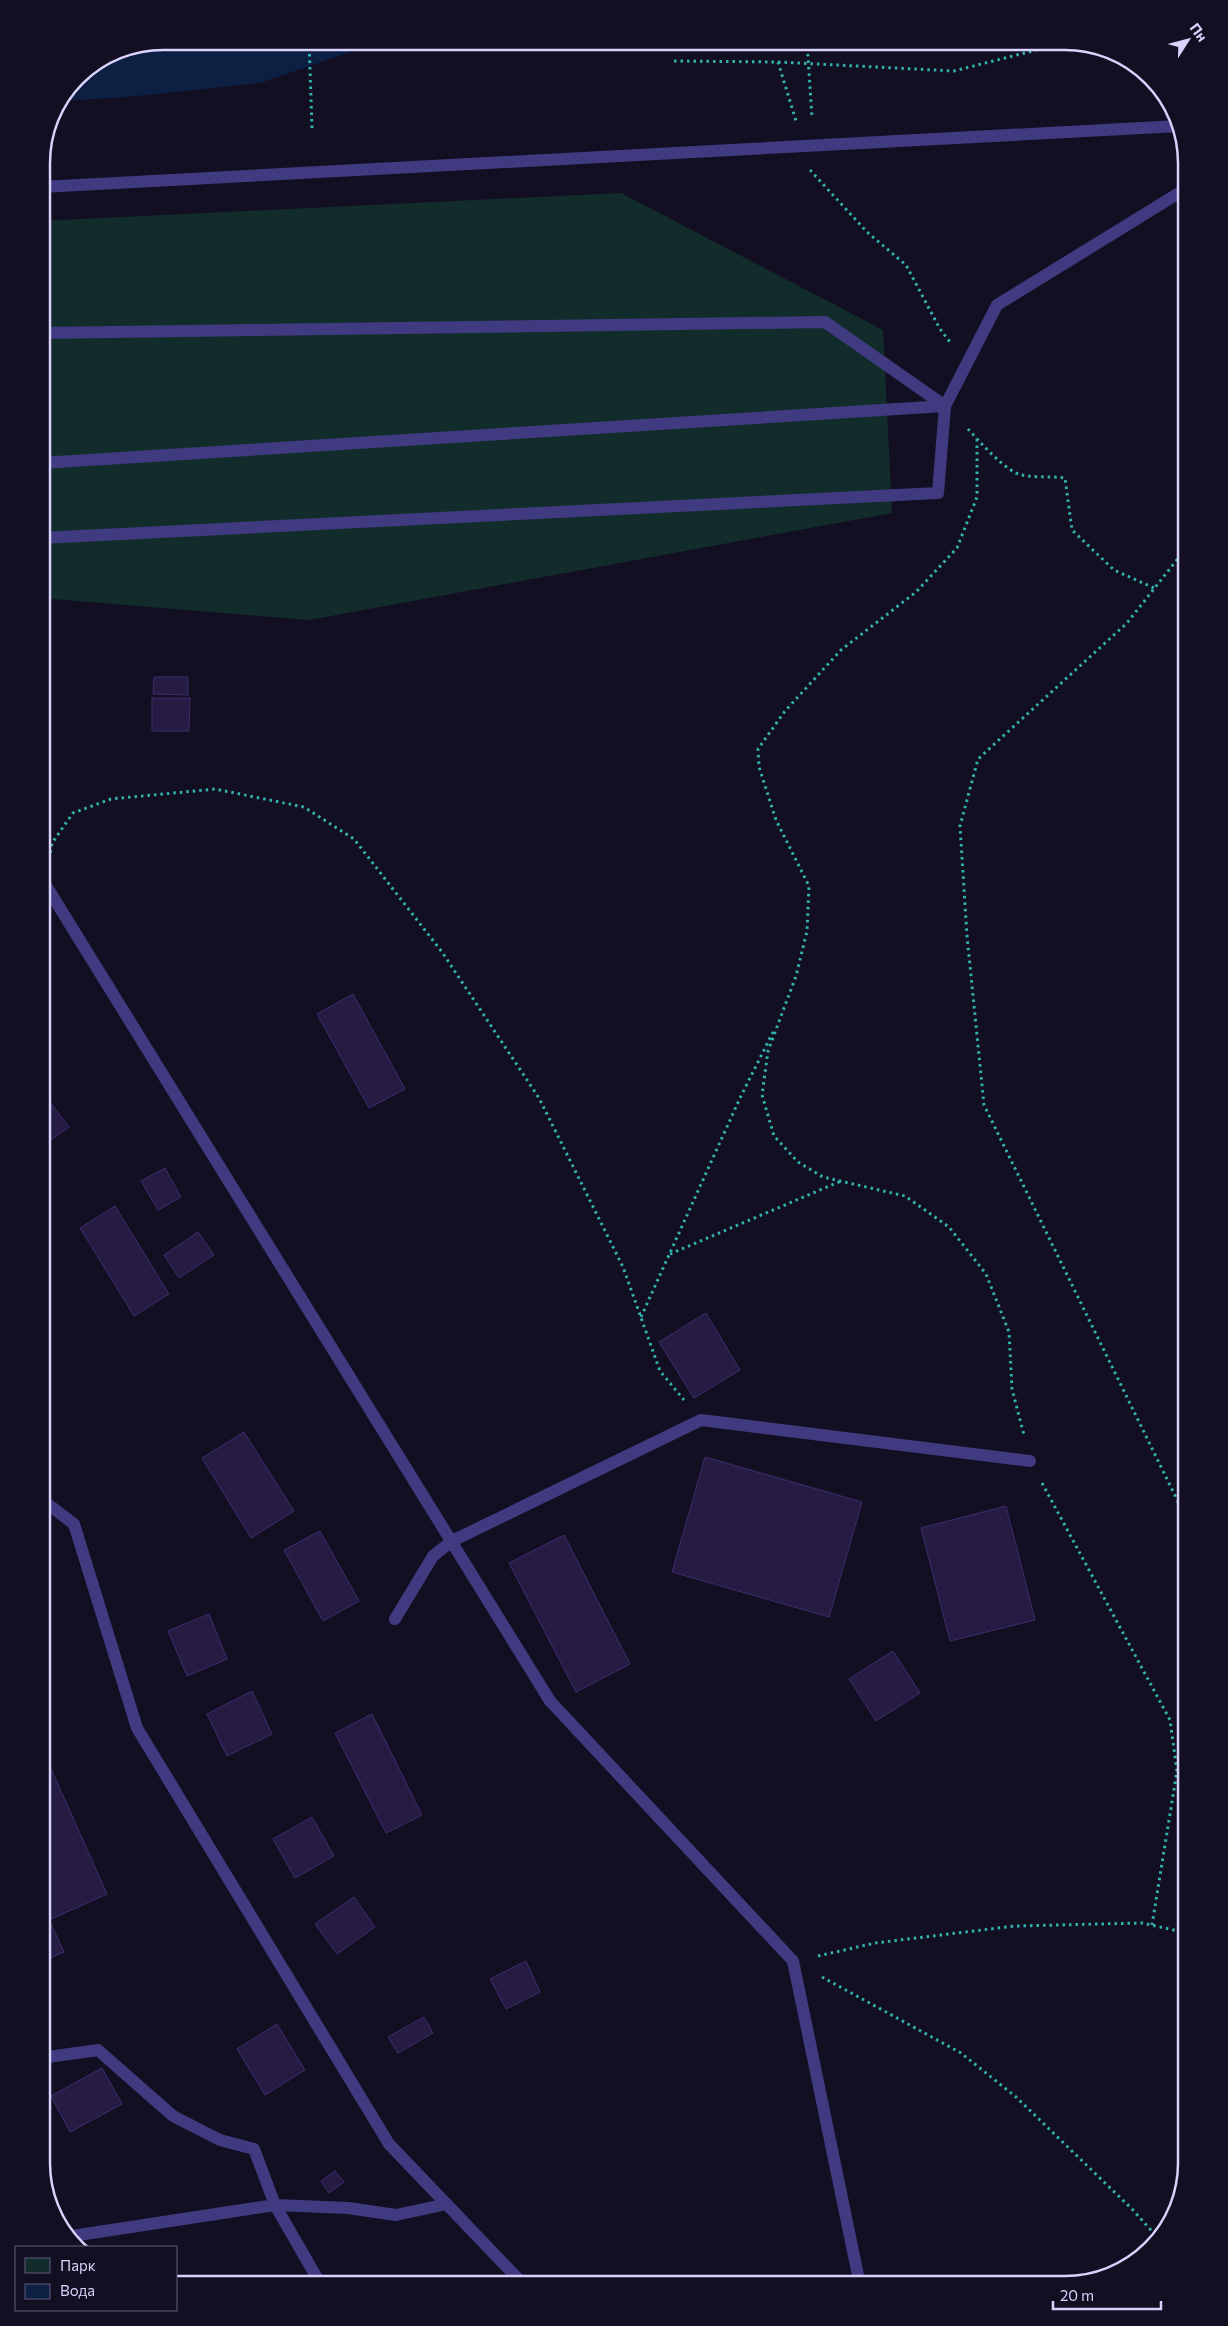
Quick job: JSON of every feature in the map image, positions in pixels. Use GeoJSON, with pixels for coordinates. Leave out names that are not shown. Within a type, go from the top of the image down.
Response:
{"type":"FeatureCollection","features":[{"type":"Feature","properties":{"kind":"lane"},"geometry":{"type":"LineString","coordinates":[[50,187],[1172,126]]}},
{"type":"Feature","properties":{"kind":"lane"},"geometry":{"type":"LineString","coordinates":[[50,538],[938,493],[945,406],[997,305],[1178,194]]}},
{"type":"Feature","properties":{"kind":"lane"},"geometry":{"type":"LineString","coordinates":[[50,333],[825,322],[945,406]]}},
{"type":"Feature","properties":{"kind":"lane"},"geometry":{"type":"LineString","coordinates":[[50,462],[945,406]]}},
{"type":"Feature","properties":{"kind":"lane"},"geometry":{"type":"LineString","coordinates":[[50,892],[550,1701],[793,1961],[858,2276]]}},
{"type":"Feature","properties":{"kind":"lane"},"geometry":{"type":"LineString","coordinates":[[395,1619],[434,1556],[452,1541],[701,1420],[1030,1460]]}},
{"type":"Feature","properties":{"kind":"lane"},"geometry":{"type":"LineString","coordinates":[[50,1506],[74,1524],[137,1728],[389,2144],[515,2276]]}},
{"type":"Feature","properties":{"kind":"lane"},"geometry":{"type":"LineString","coordinates":[[50,2057],[98,2050],[174,2116],[220,2140],[254,2150],[275,2205],[316,2276]]}},
{"type":"Feature","properties":{"kind":"lane"},"geometry":{"type":"LineString","coordinates":[[76,2235],[275,2205],[348,2208],[396,2215],[447,2204]]}},
{"type":"Feature","properties":{"kind":"path"},"geometry":{"type":"LineString","coordinates":[[309,50],[312,128]]}},
{"type":"Feature","properties":{"kind":"path"},"geometry":{"type":"LineString","coordinates":[[808,50],[812,118]]}},
{"type":"Feature","properties":{"kind":"path"},"geometry":{"type":"LineString","coordinates":[[674,61],[778,62],[954,71],[1037,50]]}},
{"type":"Feature","properties":{"kind":"path"},"geometry":{"type":"LineString","coordinates":[[778,62],[810,172],[867,232],[906,265],[940,329],[966,364]]}},
{"type":"Feature","properties":{"kind":"path"},"geometry":{"type":"LineString","coordinates":[[945,406],[994,456],[1020,475],[1065,478],[1072,530],[1114,570],[1154,588]]}},
{"type":"Feature","properties":{"kind":"path"},"geometry":{"type":"LineString","coordinates":[[977,439],[977,497],[957,548],[916,592],[841,650],[785,711],[758,748],[759,767],[776,820],[809,886],[808,931],[796,976],[768,1051],[762,1095],[774,1136],[798,1162],[823,1177],[905,1196],[949,1227],[986,1274],[1009,1332],[1012,1389],[1030,1460],[1170,1720],[1176,1770],[1152,1925]]}},
{"type":"Feature","properties":{"kind":"path"},"geometry":{"type":"LineString","coordinates":[[1178,558],[1127,623],[978,759],[960,826],[967,936],[984,1105],[1178,1502]]}},
{"type":"Feature","properties":{"kind":"path"},"geometry":{"type":"LineString","coordinates":[[50,855],[52,843],[72,813],[111,799],[215,789],[304,808],[354,839],[442,952],[539,1098],[623,1267],[660,1371],[701,1420]]}},
{"type":"Feature","properties":{"kind":"path"},"geometry":{"type":"LineString","coordinates":[[641,1318],[740,1098],[779,1020]]}},
{"type":"Feature","properties":{"kind":"path"},"geometry":{"type":"LineString","coordinates":[[669,1254],[841,1181]]}},
{"type":"Feature","properties":{"kind":"path"},"geometry":{"type":"LineString","coordinates":[[793,1961],[875,1943],[1015,1926],[1142,1923],[1178,1931]]}},
{"type":"Feature","properties":{"kind":"path"},"geometry":{"type":"LineString","coordinates":[[793,1961],[960,2053],[1016,2097],[1132,2209],[1154,2233]]}},
{"type":"Feature","properties":{"kind":"green space"},"geometry":{"type":"Polygon","coordinates":[[[621,193],[883,330],[892,513],[309,620],[50,599],[50,221],[621,193]]]}},
{"type":"Feature","properties":{"kind":"water"},"geometry":{"type":"Polygon","coordinates":[[[155,50],[357,50],[260,83],[127,97],[69,101],[78,88],[94,73],[113,62],[141,52],[155,50]]]}},
{"type":"Feature","properties":{"kind":"building"},"geometry":{"type":"Polygon","coordinates":[[[154,677],[188,677],[188,695],[153,694],[154,677]]]}},
{"type":"Feature","properties":{"kind":"building"},"geometry":{"type":"Polygon","coordinates":[[[152,698],[190,698],[189,731],[152,731],[152,698]]]}},
{"type":"Feature","properties":{"kind":"building"},"geometry":{"type":"Polygon","coordinates":[[[353,994],[405,1089],[369,1108],[317,1014],[353,994]]]}},
{"type":"Feature","properties":{"kind":"building"},"geometry":{"type":"Polygon","coordinates":[[[50,1102],[69,1127],[50,1140],[50,1102]]]}},
{"type":"Feature","properties":{"kind":"building"},"geometry":{"type":"Polygon","coordinates":[[[165,1168],[181,1197],[158,1210],[141,1181],[165,1168]]]}},
{"type":"Feature","properties":{"kind":"building"},"geometry":{"type":"Polygon","coordinates":[[[115,1206],[169,1294],[134,1316],[80,1228],[115,1206]]]}},
{"type":"Feature","properties":{"kind":"building"},"geometry":{"type":"Polygon","coordinates":[[[198,1232],[214,1255],[179,1278],[164,1255],[198,1232]]]}},
{"type":"Feature","properties":{"kind":"building"},"geometry":{"type":"Polygon","coordinates":[[[706,1313],[740,1370],[694,1398],[659,1342],[706,1313]]]}},
{"type":"Feature","properties":{"kind":"building"},"geometry":{"type":"Polygon","coordinates":[[[244,1432],[294,1511],[251,1538],[202,1458],[244,1432]]]}},
{"type":"Feature","properties":{"kind":"building"},"geometry":{"type":"Polygon","coordinates":[[[705,1457],[862,1502],[829,1617],[672,1572],[705,1457]]]}},
{"type":"Feature","properties":{"kind":"building"},"geometry":{"type":"Polygon","coordinates":[[[1006,1506],[1035,1620],[950,1641],[921,1528],[1006,1506]]]}},
{"type":"Feature","properties":{"kind":"building"},"geometry":{"type":"Polygon","coordinates":[[[320,1531],[359,1601],[323,1621],[284,1550],[320,1531]]]}},
{"type":"Feature","properties":{"kind":"building"},"geometry":{"type":"Polygon","coordinates":[[[564,1535],[630,1664],[576,1692],[509,1563],[564,1535]]]}},
{"type":"Feature","properties":{"kind":"building"},"geometry":{"type":"Polygon","coordinates":[[[209,1614],[227,1659],[187,1676],[168,1631],[209,1614]]]}},
{"type":"Feature","properties":{"kind":"building"},"geometry":{"type":"Polygon","coordinates":[[[893,1651],[920,1693],[876,1721],[849,1679],[893,1651]]]}},
{"type":"Feature","properties":{"kind":"building"},"geometry":{"type":"Polygon","coordinates":[[[252,1691],[272,1734],[227,1756],[207,1714],[252,1691]]]}},
{"type":"Feature","properties":{"kind":"building"},"geometry":{"type":"Polygon","coordinates":[[[372,1714],[422,1815],[386,1833],[335,1733],[372,1714]]]}},
{"type":"Feature","properties":{"kind":"building"},"geometry":{"type":"Polygon","coordinates":[[[50,1766],[107,1894],[50,1920],[50,1766]]]}},
{"type":"Feature","properties":{"kind":"building"},"geometry":{"type":"Polygon","coordinates":[[[312,1817],[334,1856],[295,1878],[273,1839],[312,1817]]]}},
{"type":"Feature","properties":{"kind":"building"},"geometry":{"type":"Polygon","coordinates":[[[354,1897],[375,1927],[337,1954],[315,1924],[354,1897]]]}},
{"type":"Feature","properties":{"kind":"building"},"geometry":{"type":"Polygon","coordinates":[[[50,1922],[64,1952],[50,1958],[50,1922]]]}},
{"type":"Feature","properties":{"kind":"building"},"geometry":{"type":"Polygon","coordinates":[[[526,1961],[540,1992],[506,2009],[490,1979],[526,1961]]]}},
{"type":"Feature","properties":{"kind":"building"},"geometry":{"type":"Polygon","coordinates":[[[424,2017],[433,2033],[398,2053],[388,2037],[424,2017]]]}},
{"type":"Feature","properties":{"kind":"building"},"geometry":{"type":"Polygon","coordinates":[[[277,2024],[305,2070],[265,2095],[237,2049],[277,2024]]]}},
{"type":"Feature","properties":{"kind":"building"},"geometry":{"type":"Polygon","coordinates":[[[102,2068],[122,2104],[70,2132],[51,2096],[102,2068]]]}},
{"type":"Feature","properties":{"kind":"building"},"geometry":{"type":"Polygon","coordinates":[[[335,2171],[344,2182],[329,2193],[321,2181],[335,2171]]]}}]}
